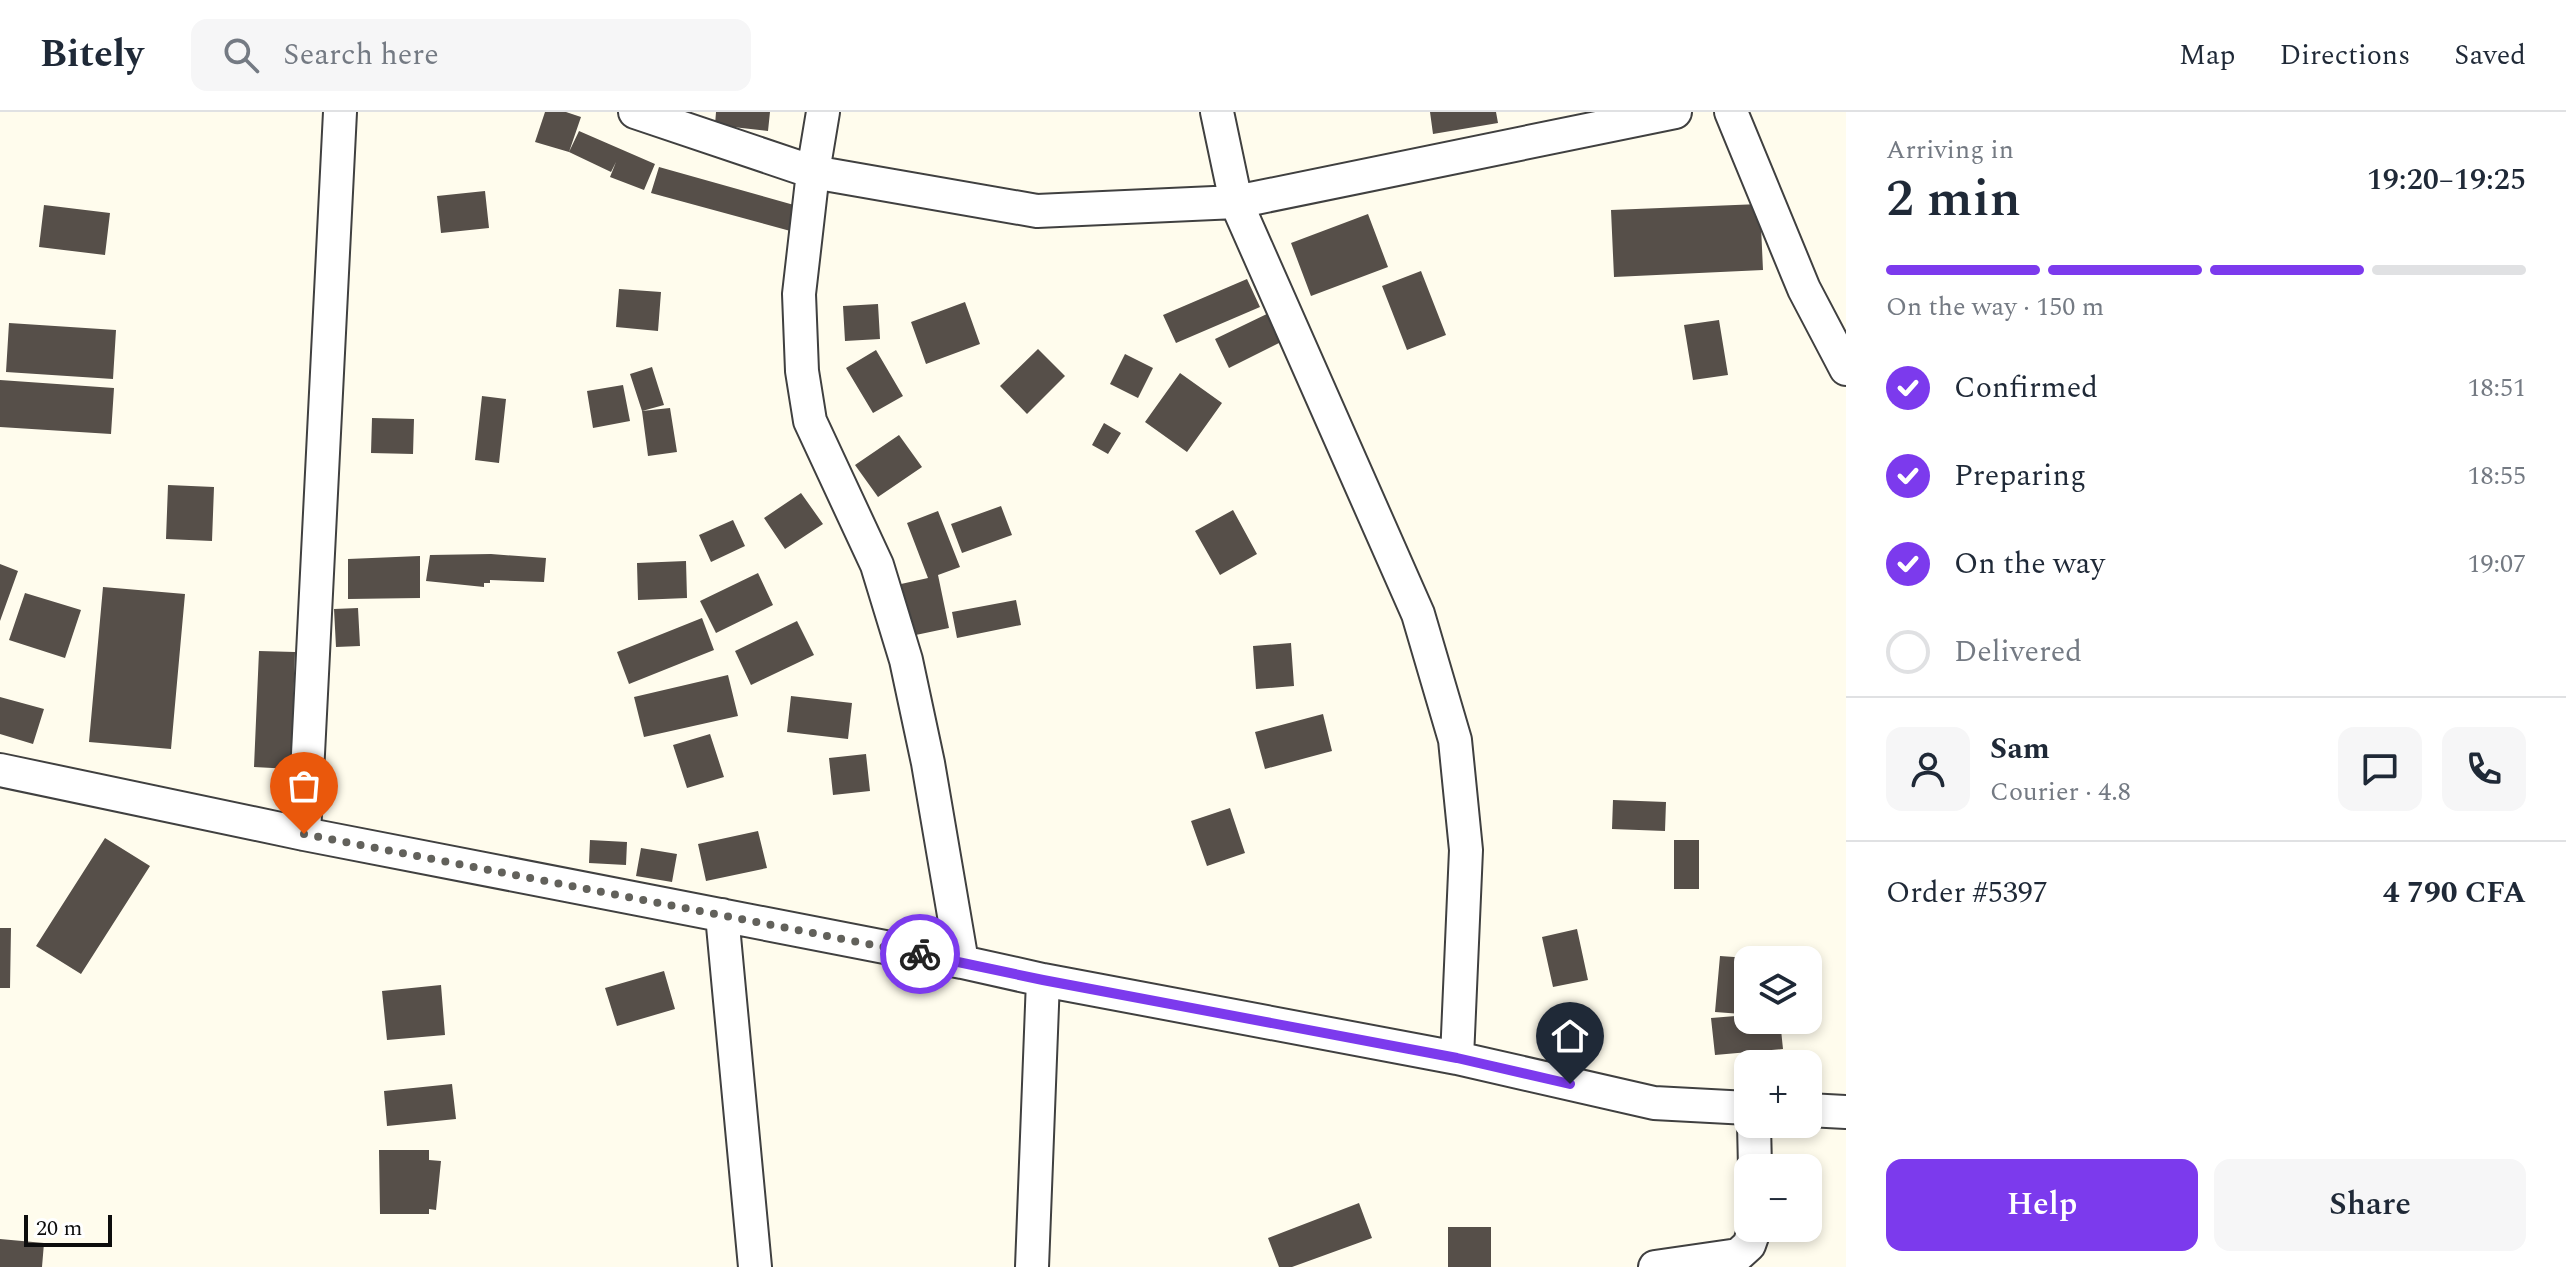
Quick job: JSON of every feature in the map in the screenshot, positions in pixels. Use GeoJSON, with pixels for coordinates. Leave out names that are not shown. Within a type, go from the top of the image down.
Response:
{"type":"FeatureCollection","features":[{"type":"Feature","properties":{"kind":"street"},"geometry":{"type":"LineString","coordinates":[[304,834],[340,112]]}},
{"type":"Feature","properties":{"kind":"street"},"geometry":{"type":"LineString","coordinates":[[635,112],[813,172],[1037,211],[1236,202],[1675,112]]}},
{"type":"Feature","properties":{"kind":"street"},"geometry":{"type":"LineString","coordinates":[[823,112],[799,294],[802,371],[810,421],[877,565],[906,660],[928,763],[962,962]]}},
{"type":"Feature","properties":{"kind":"street"},"geometry":{"type":"LineString","coordinates":[[1217,112],[1236,202],[1418,614],[1455,740],[1466,850],[1457,1058]]}},
{"type":"Feature","properties":{"kind":"street"},"geometry":{"type":"LineString","coordinates":[[1731,112],[1804,289],[1846,367]]}},
{"type":"Feature","properties":{"kind":"street"},"geometry":{"type":"LineString","coordinates":[[0,770],[304,834],[1457,1058],[1654,1103],[1734,1107]]}},
{"type":"Feature","properties":{"kind":"street"},"geometry":{"type":"LineString","coordinates":[[722,915],[755,1267]]}},
{"type":"Feature","properties":{"kind":"street"},"geometry":{"type":"LineString","coordinates":[[1032,1267],[1043,980]]}},
{"type":"Feature","properties":{"kind":"street"},"geometry":{"type":"LineString","coordinates":[[1822,1111],[1846,1112]]}},
{"type":"Feature","properties":{"kind":"street"},"geometry":{"type":"LineString","coordinates":[[1655,1267],[1738,1255],[1750,1242]]}},
{"type":"Feature","properties":{"kind":"building"},"geometry":{"type":"Polygon","coordinates":[[[545,112],[566,112],[581,117],[569,152],[535,142],[545,112]]]}},
{"type":"Feature","properties":{"kind":"building"},"geometry":{"type":"Polygon","coordinates":[[[716,112],[770,112],[768,131],[715,125],[716,112]]]}},
{"type":"Feature","properties":{"kind":"building"},"geometry":{"type":"Polygon","coordinates":[[[1430,112],[1496,112],[1498,123],[1433,134],[1430,112]]]}},
{"type":"Feature","properties":{"kind":"building"},"geometry":{"type":"Polygon","coordinates":[[[579,131],[655,164],[644,190],[610,177],[616,162],[611,172],[569,152],[579,131]]]}},
{"type":"Feature","properties":{"kind":"building"},"geometry":{"type":"Polygon","coordinates":[[[659,167],[801,207],[794,232],[651,193],[659,167]]]}},
{"type":"Feature","properties":{"kind":"building"},"geometry":{"type":"Polygon","coordinates":[[[485,191],[489,228],[441,233],[437,196],[485,191]]]}},
{"type":"Feature","properties":{"kind":"building"},"geometry":{"type":"Polygon","coordinates":[[[1760,204],[1763,270],[1614,277],[1611,210],[1760,204]]]}},
{"type":"Feature","properties":{"kind":"building"},"geometry":{"type":"Polygon","coordinates":[[[44,205],[110,213],[105,255],[39,247],[44,205]]]}},
{"type":"Feature","properties":{"kind":"building"},"geometry":{"type":"Polygon","coordinates":[[[1368,214],[1388,267],[1311,296],[1291,243],[1368,214]]]}},
{"type":"Feature","properties":{"kind":"building"},"geometry":{"type":"Polygon","coordinates":[[[1421,271],[1446,335],[1407,350],[1382,286],[1421,271]]]}},
{"type":"Feature","properties":{"kind":"building"},"geometry":{"type":"Polygon","coordinates":[[[1247,279],[1260,307],[1176,343],[1163,315],[1247,279]]]}},
{"type":"Feature","properties":{"kind":"building"},"geometry":{"type":"Polygon","coordinates":[[[619,289],[661,292],[658,331],[616,327],[619,289]]]}},
{"type":"Feature","properties":{"kind":"building"},"geometry":{"type":"Polygon","coordinates":[[[965,302],[980,344],[926,364],[911,322],[965,302]]]}},
{"type":"Feature","properties":{"kind":"building"},"geometry":{"type":"Polygon","coordinates":[[[878,304],[880,339],[845,341],[843,306],[878,304]]]}},
{"type":"Feature","properties":{"kind":"building"},"geometry":{"type":"Polygon","coordinates":[[[1273,311],[1287,339],[1229,368],[1215,339],[1273,311]]]}},
{"type":"Feature","properties":{"kind":"building"},"geometry":{"type":"Polygon","coordinates":[[[1719,320],[1728,375],[1693,380],[1684,325],[1719,320]]]}},
{"type":"Feature","properties":{"kind":"building"},"geometry":{"type":"Polygon","coordinates":[[[9,323],[116,330],[113,379],[6,372],[9,323]]]}},
{"type":"Feature","properties":{"kind":"building"},"geometry":{"type":"Polygon","coordinates":[[[1038,349],[1065,376],[1027,414],[1000,386],[1038,349]]]}},
{"type":"Feature","properties":{"kind":"building"},"geometry":{"type":"Polygon","coordinates":[[[876,350],[903,396],[873,413],[846,368],[876,350]]]}},
{"type":"Feature","properties":{"kind":"building"},"geometry":{"type":"Polygon","coordinates":[[[1125,354],[1153,368],[1138,398],[1110,384],[1125,354]]]}},
{"type":"Feature","properties":{"kind":"building"},"geometry":{"type":"Polygon","coordinates":[[[652,367],[664,405],[642,411],[630,374],[652,367]]]}},
{"type":"Feature","properties":{"kind":"building"},"geometry":{"type":"Polygon","coordinates":[[[1180,373],[1222,403],[1187,452],[1145,422],[1180,373]]]}},
{"type":"Feature","properties":{"kind":"building"},"geometry":{"type":"Polygon","coordinates":[[[0,380],[114,388],[111,434],[0,427],[0,380]]]}},
{"type":"Feature","properties":{"kind":"building"},"geometry":{"type":"Polygon","coordinates":[[[623,385],[630,421],[593,428],[587,391],[623,385]]]}},
{"type":"Feature","properties":{"kind":"building"},"geometry":{"type":"Polygon","coordinates":[[[482,396],[506,399],[499,463],[475,460],[482,396]]]}},
{"type":"Feature","properties":{"kind":"building"},"geometry":{"type":"Polygon","coordinates":[[[670,408],[677,452],[648,456],[642,411],[670,408]]]}},
{"type":"Feature","properties":{"kind":"building"},"geometry":{"type":"Polygon","coordinates":[[[372,418],[414,419],[413,454],[371,453],[372,418]]]}},
{"type":"Feature","properties":{"kind":"building"},"geometry":{"type":"Polygon","coordinates":[[[1104,423],[1121,433],[1108,454],[1092,445],[1104,423]]]}},
{"type":"Feature","properties":{"kind":"building"},"geometry":{"type":"Polygon","coordinates":[[[899,435],[922,467],[878,497],[855,465],[899,435]]]}},
{"type":"Feature","properties":{"kind":"building"},"geometry":{"type":"Polygon","coordinates":[[[168,485],[214,487],[212,541],[166,539],[168,485]]]}},
{"type":"Feature","properties":{"kind":"building"},"geometry":{"type":"Polygon","coordinates":[[[801,493],[823,524],[785,549],[764,518],[801,493]]]}},
{"type":"Feature","properties":{"kind":"building"},"geometry":{"type":"Polygon","coordinates":[[[1001,506],[1012,535],[962,553],[951,524],[1001,506]]]}},
{"type":"Feature","properties":{"kind":"building"},"geometry":{"type":"Polygon","coordinates":[[[1233,510],[1257,554],[1220,575],[1195,531],[1233,510]]]}},
{"type":"Feature","properties":{"kind":"building"},"geometry":{"type":"Polygon","coordinates":[[[938,511],[960,567],[938,575],[949,628],[911,636],[901,584],[928,578],[907,523],[938,511]]]}},
{"type":"Feature","properties":{"kind":"building"},"geometry":{"type":"Polygon","coordinates":[[[733,520],[745,546],[711,562],[699,535],[733,520]]]}},
{"type":"Feature","properties":{"kind":"building"},"geometry":{"type":"Polygon","coordinates":[[[491,554],[546,558],[544,582],[490,580],[490,583],[484,583],[484,587],[426,581],[430,555],[491,554]]]}},
{"type":"Feature","properties":{"kind":"building"},"geometry":{"type":"Polygon","coordinates":[[[420,556],[420,598],[348,599],[348,559],[420,556]]]}},
{"type":"Feature","properties":{"kind":"building"},"geometry":{"type":"Polygon","coordinates":[[[686,561],[687,598],[638,600],[637,563],[686,561]]]}},
{"type":"Feature","properties":{"kind":"building"},"geometry":{"type":"Polygon","coordinates":[[[0,564],[18,571],[0,621],[0,564]]]}},
{"type":"Feature","properties":{"kind":"building"},"geometry":{"type":"Polygon","coordinates":[[[758,573],[773,605],[716,633],[700,601],[758,573]]]}},
{"type":"Feature","properties":{"kind":"building"},"geometry":{"type":"Polygon","coordinates":[[[103,587],[185,594],[171,749],[89,742],[103,587]]]}},
{"type":"Feature","properties":{"kind":"building"},"geometry":{"type":"Polygon","coordinates":[[[25,593],[81,610],[65,658],[9,640],[25,593]]]}},
{"type":"Feature","properties":{"kind":"building"},"geometry":{"type":"Polygon","coordinates":[[[1016,600],[1021,625],[957,638],[952,612],[1016,600]]]}},
{"type":"Feature","properties":{"kind":"building"},"geometry":{"type":"Polygon","coordinates":[[[358,608],[360,646],[336,647],[334,609],[358,608]]]}},
{"type":"Feature","properties":{"kind":"building"},"geometry":{"type":"Polygon","coordinates":[[[702,618],[714,650],[629,684],[617,652],[702,618]]]}},
{"type":"Feature","properties":{"kind":"building"},"geometry":{"type":"Polygon","coordinates":[[[797,621],[814,655],[751,685],[735,651],[797,621]]]}},
{"type":"Feature","properties":{"kind":"building"},"geometry":{"type":"Polygon","coordinates":[[[1291,643],[1294,686],[1256,689],[1253,646],[1291,643]]]}},
{"type":"Feature","properties":{"kind":"building"},"geometry":{"type":"Polygon","coordinates":[[[259,651],[295,652],[291,769],[254,767],[259,651]]]}},
{"type":"Feature","properties":{"kind":"building"},"geometry":{"type":"Polygon","coordinates":[[[728,675],[738,716],[644,737],[634,697],[728,675]]]}},
{"type":"Feature","properties":{"kind":"building"},"geometry":{"type":"Polygon","coordinates":[[[791,696],[852,703],[848,739],[787,732],[791,696]]]}},
{"type":"Feature","properties":{"kind":"building"},"geometry":{"type":"Polygon","coordinates":[[[0,697],[44,709],[33,744],[0,734],[0,697]]]}},
{"type":"Feature","properties":{"kind":"building"},"geometry":{"type":"Polygon","coordinates":[[[1323,714],[1332,751],[1265,769],[1255,732],[1323,714]]]}},
{"type":"Feature","properties":{"kind":"building"},"geometry":{"type":"Polygon","coordinates":[[[710,734],[724,777],[687,788],[673,745],[710,734]]]}},
{"type":"Feature","properties":{"kind":"building"},"geometry":{"type":"Polygon","coordinates":[[[866,754],[870,791],[833,795],[829,758],[866,754]]]}},
{"type":"Feature","properties":{"kind":"building"},"geometry":{"type":"Polygon","coordinates":[[[1613,800],[1666,802],[1665,831],[1612,829],[1613,800]]]}},
{"type":"Feature","properties":{"kind":"building"},"geometry":{"type":"Polygon","coordinates":[[[1230,808],[1245,853],[1207,866],[1191,821],[1230,808]]]}},
{"type":"Feature","properties":{"kind":"building"},"geometry":{"type":"Polygon","coordinates":[[[758,831],[767,868],[706,881],[698,844],[758,831]]]}},
{"type":"Feature","properties":{"kind":"building"},"geometry":{"type":"Polygon","coordinates":[[[105,838],[150,866],[81,974],[36,946],[105,838]]]}},
{"type":"Feature","properties":{"kind":"building"},"geometry":{"type":"Polygon","coordinates":[[[590,840],[627,842],[626,865],[589,863],[590,840]]]}},
{"type":"Feature","properties":{"kind":"building"},"geometry":{"type":"Polygon","coordinates":[[[1674,840],[1699,840],[1699,889],[1674,889],[1674,840]]]}},
{"type":"Feature","properties":{"kind":"building"},"geometry":{"type":"Polygon","coordinates":[[[641,848],[677,854],[672,882],[636,876],[641,848]]]}},
{"type":"Feature","properties":{"kind":"building"},"geometry":{"type":"Polygon","coordinates":[[[0,928],[11,928],[10,988],[0,988],[0,928]]]}},
{"type":"Feature","properties":{"kind":"building"},"geometry":{"type":"Polygon","coordinates":[[[1577,929],[1588,980],[1553,987],[1542,937],[1577,929]]]}},
{"type":"Feature","properties":{"kind":"building"},"geometry":{"type":"Polygon","coordinates":[[[1720,956],[1734,957],[1734,1013],[1715,1012],[1720,956]]]}},
{"type":"Feature","properties":{"kind":"building"},"geometry":{"type":"Polygon","coordinates":[[[664,971],[675,1009],[617,1026],[605,988],[664,971]]]}},
{"type":"Feature","properties":{"kind":"building"},"geometry":{"type":"Polygon","coordinates":[[[441,985],[445,1035],[387,1040],[382,991],[441,985]]]}},
{"type":"Feature","properties":{"kind":"building"},"geometry":{"type":"Polygon","coordinates":[[[1734,1016],[1734,1034],[1781,1034],[1783,1049],[1734,1050],[1734,1053],[1715,1055],[1711,1018],[1734,1016]]]}},
{"type":"Feature","properties":{"kind":"building"},"geometry":{"type":"Polygon","coordinates":[[[452,1084],[456,1119],[387,1126],[384,1091],[452,1084]]]}},
{"type":"Feature","properties":{"kind":"building"},"geometry":{"type":"Polygon","coordinates":[[[379,1150],[429,1150],[429,1160],[441,1161],[436,1210],[429,1209],[429,1214],[380,1214],[379,1150]]]}},
{"type":"Feature","properties":{"kind":"building"},"geometry":{"type":"Polygon","coordinates":[[[1359,1203],[1372,1238],[1292,1267],[1279,1267],[1268,1238],[1359,1203]]]}},
{"type":"Feature","properties":{"kind":"building"},"geometry":{"type":"Polygon","coordinates":[[[1448,1227],[1491,1227],[1491,1267],[1448,1267],[1448,1227]]]}},
{"type":"Feature","properties":{"kind":"building"},"geometry":{"type":"Polygon","coordinates":[[[0,1239],[44,1243],[42,1267],[0,1267],[0,1239]]]}},
{"type":"Feature","properties":{"kind":"way so far"},"geometry":{"type":"LineString","coordinates":[[304,834],[920,954]]}},
{"type":"Feature","properties":{"kind":"route"},"geometry":{"type":"LineString","coordinates":[[920,954],[1457,1058],[1570,1084]]}}]}
